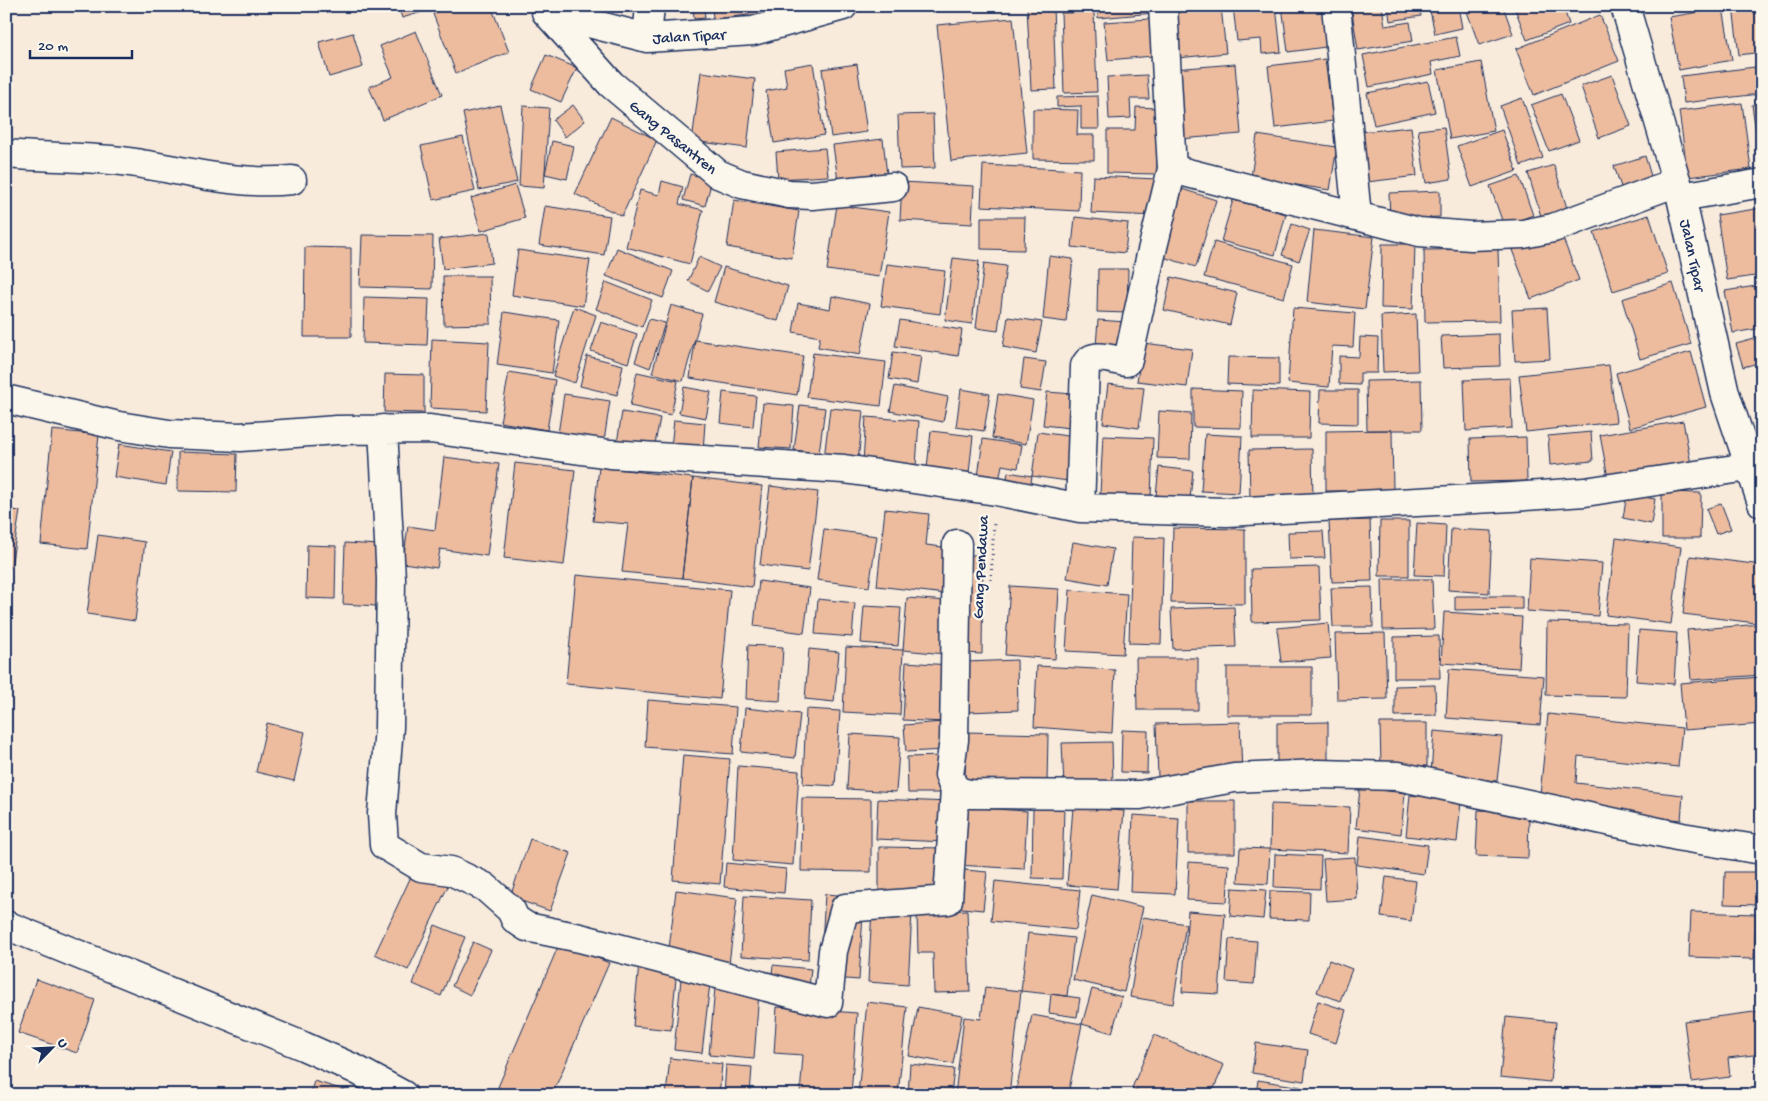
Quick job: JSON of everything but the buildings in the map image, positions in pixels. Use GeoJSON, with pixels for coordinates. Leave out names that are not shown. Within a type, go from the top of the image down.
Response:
{"type":"FeatureCollection","features":[{"type":"Feature","properties":{"kind":"street"},"geometry":{"type":"LineString","coordinates":[[647,38],[650,6]]}},
{"type":"Feature","properties":{"kind":"street","name":"Jalan Tipar"},"geometry":{"type":"LineString","coordinates":[[542,10],[647,38],[753,31],[843,6]]}},
{"type":"Feature","properties":{"kind":"street"},"geometry":{"type":"LineString","coordinates":[[1080,508],[1085,366],[1088,360],[1093,357],[1126,362],[1128,360],[1172,169],[1163,6]]}},
{"type":"Feature","properties":{"kind":"street"},"geometry":{"type":"LineString","coordinates":[[1336,6],[1357,216]]}},
{"type":"Feature","properties":{"kind":"street","name":"Jalan Tipar"},"geometry":{"type":"LineString","coordinates":[[1625,6],[1679,189],[1725,393],[1748,467],[1762,504]]}},
{"type":"Feature","properties":{"kind":"street","name":"Gang Pasantren"},"geometry":{"type":"LineString","coordinates":[[542,10],[611,84],[718,174],[742,184],[789,194],[812,195],[893,187]]}},
{"type":"Feature","properties":{"kind":"street"},"geometry":{"type":"LineString","coordinates":[[6,154],[127,162],[211,178],[251,182],[292,180]]}},
{"type":"Feature","properties":{"kind":"street"},"geometry":{"type":"LineString","coordinates":[[1172,169],[1419,232],[1471,236],[1523,234],[1553,228],[1586,216],[1679,189],[1762,183]]}},
{"type":"Feature","properties":{"kind":"street"},"geometry":{"type":"LineString","coordinates":[[6,399],[119,426],[169,434],[240,437],[337,430],[430,429],[610,454],[844,469],[996,491],[1080,508],[1227,512],[1512,497],[1585,492],[1748,467]]}},
{"type":"Feature","properties":{"kind":"street"},"geometry":{"type":"LineString","coordinates":[[383,429],[391,579],[389,727],[382,814],[383,842],[387,849],[421,867],[451,872],[485,887],[511,910],[515,919],[527,926],[828,1002],[833,951],[845,908],[948,900],[955,788],[949,775],[954,740],[957,544]]}},
{"type":"Feature","properties":{"kind":"street"},"geometry":{"type":"LineString","coordinates":[[955,788],[970,794],[1140,795],[1234,778],[1318,774],[1398,776],[1682,837],[1762,850]]}},
{"type":"Feature","properties":{"kind":"street"},"geometry":{"type":"LineString","coordinates":[[6,925],[302,1046],[355,1069],[403,1095]]}},
{"type":"Feature","properties":{"kind":"path","name":"Gang Pendawa"},"geometry":{"type":"LineString","coordinates":[[990,584],[996,491]]}}]}
